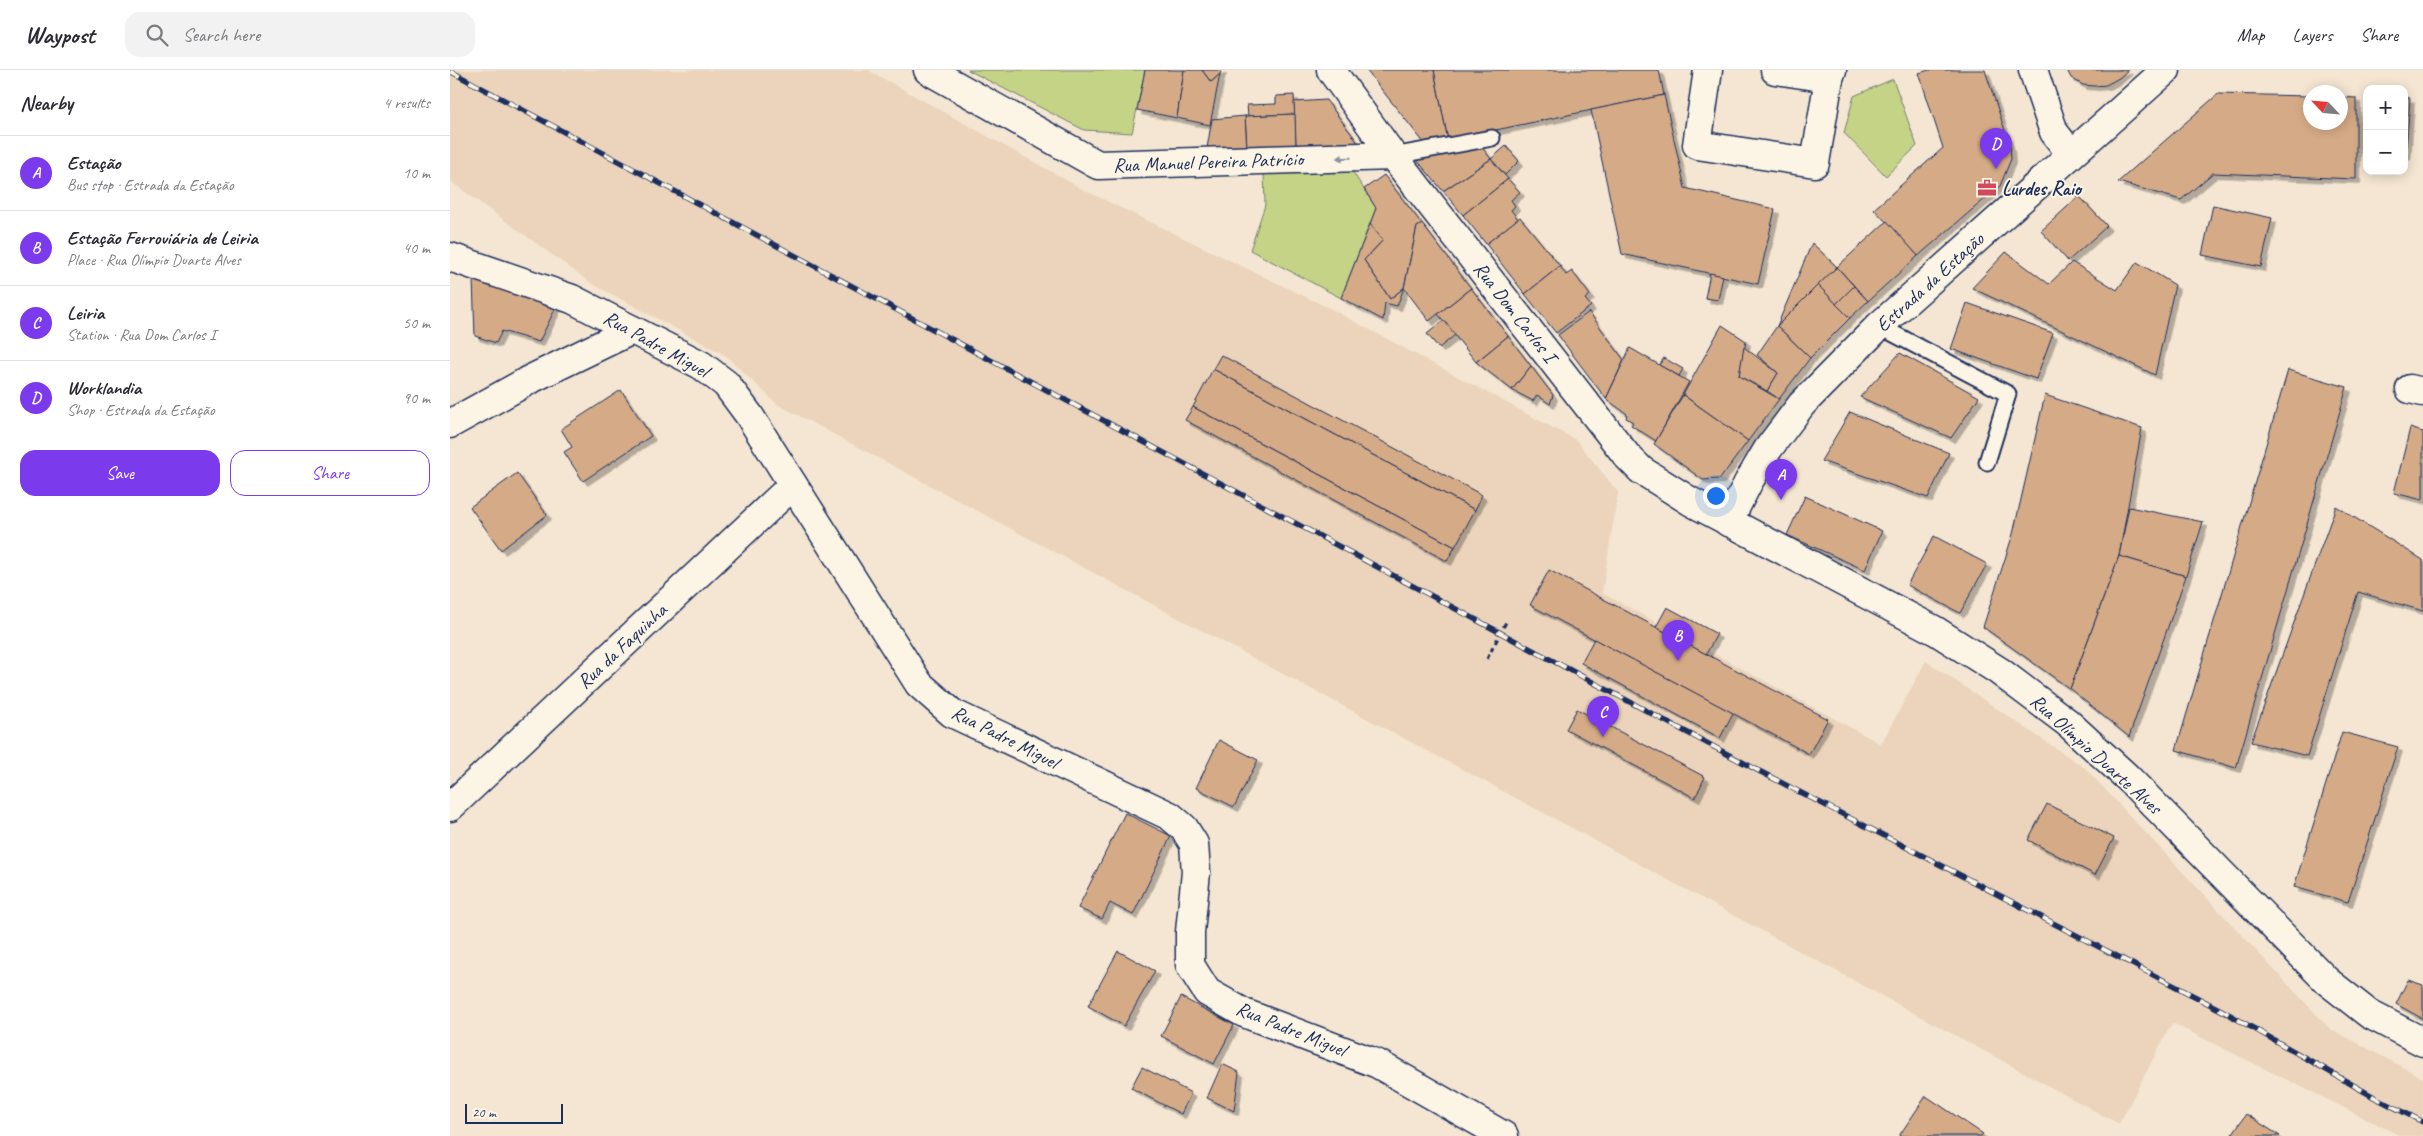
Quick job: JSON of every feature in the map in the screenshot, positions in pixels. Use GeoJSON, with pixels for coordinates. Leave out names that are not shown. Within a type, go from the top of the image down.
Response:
{"type":"FeatureCollection","features":[{"type":"Feature","properties":{"kind":"street","name":"Rua Manuel Pereira Patrício"},"geometry":{"type":"LineString","coordinates":[[928,70],[1098,166],[1393,156]]}},
{"type":"Feature","properties":{"kind":"street","name":"Rua Dom Carlos I"},"geometry":{"type":"LineString","coordinates":[[1331,70],[1393,156],[1627,456],[1641,470],[1728,522]]}},
{"type":"Feature","properties":{"kind":"street"},"geometry":{"type":"LineString","coordinates":[[1708,70],[1697,145],[1815,162],[1830,74],[1775,70]]}},
{"type":"Feature","properties":{"kind":"street"},"geometry":{"type":"LineString","coordinates":[[2033,70],[2054,132],[2071,154]]}},
{"type":"Feature","properties":{"kind":"street","name":"Estrada da Estação"},"geometry":{"type":"LineString","coordinates":[[1728,522],[1749,481],[1802,404],[1879,326],[2166,70]]}},
{"type":"Feature","properties":{"kind":"street","name":"Rua Padre Miguel"},"geometry":{"type":"LineString","coordinates":[[450,257],[572,299],[701,365],[726,384],[749,415],[919,684],[952,713],[1170,816],[1184,828],[1194,844],[1196,872],[1190,932],[1190,964],[1207,992],[1244,1013],[1378,1064],[1504,1136]]}},
{"type":"Feature","properties":{"kind":"street"},"geometry":{"type":"LineString","coordinates":[[450,424],[533,378],[632,330]]}},
{"type":"Feature","properties":{"kind":"street","name":"Rua da Faquinha"},"geometry":{"type":"LineString","coordinates":[[450,807],[793,485]]}},
{"type":"Feature","properties":{"kind":"street","name":"Rua Olímpio Duarte Alves"},"geometry":{"type":"LineString","coordinates":[[1728,522],[1936,630],[1966,648],[2028,692],[2068,724],[2128,778],[2327,981],[2369,1014],[2423,1042]]}},
{"type":"Feature","properties":{"kind":"lane"},"geometry":{"type":"LineString","coordinates":[[1393,156],[1492,138]]}},
{"type":"Feature","properties":{"kind":"lane"},"geometry":{"type":"LineString","coordinates":[[1879,326],[2008,394],[1987,462]]}},
{"type":"Feature","properties":{"kind":"path"},"geometry":{"type":"LineString","coordinates":[[1486,659],[1506,622]]}},
{"type":"Feature","properties":{"kind":"shaded area"},"geometry":{"type":"Polygon","coordinates":[[[450,70],[868,70],[1086,191],[1333,310],[1576,440],[1618,492],[1602,593],[1881,744],[1926,661],[2085,768],[2329,1028],[2423,1078],[2423,1136],[2401,1136],[2172,1023],[2119,1124],[1572,828],[777,404],[725,355],[591,283],[450,181],[450,70]]]}},
{"type":"Feature","properties":{"kind":"green space"},"geometry":{"type":"Polygon","coordinates":[[[968,70],[1145,70],[1132,133],[1084,130],[968,70]]]}},
{"type":"Feature","properties":{"kind":"green space"},"geometry":{"type":"Polygon","coordinates":[[[1893,79],[1917,146],[1886,176],[1844,133],[1854,96],[1893,79]]]}},
{"type":"Feature","properties":{"kind":"green space"},"geometry":{"type":"Polygon","coordinates":[[[1349,166],[1376,208],[1341,298],[1250,250],[1265,205],[1264,171],[1349,166]]]}},
{"type":"Feature","properties":{"kind":"building"},"geometry":{"type":"Polygon","coordinates":[[[1145,70],[1184,70],[1177,118],[1137,110],[1145,70]]]}},
{"type":"Feature","properties":{"kind":"building"},"geometry":{"type":"Polygon","coordinates":[[[1184,70],[1202,70],[1211,82],[1220,74],[1210,125],[1177,118],[1184,70]]]}},
{"type":"Feature","properties":{"kind":"building"},"geometry":{"type":"Polygon","coordinates":[[[1202,70],[1222,70],[1211,82],[1202,70]]]}},
{"type":"Feature","properties":{"kind":"building"},"geometry":{"type":"Polygon","coordinates":[[[1366,70],[1434,70],[1448,140],[1425,144],[1366,70]]]}},
{"type":"Feature","properties":{"kind":"building"},"geometry":{"type":"Polygon","coordinates":[[[1434,70],[1659,70],[1664,95],[1448,140],[1434,70]]]}},
{"type":"Feature","properties":{"kind":"building"},"geometry":{"type":"Polygon","coordinates":[[[1929,70],[1985,70],[2010,146],[2011,159],[2000,186],[1918,256],[1874,209],[1943,148],[1919,73],[1929,70]]]}},
{"type":"Feature","properties":{"kind":"building"},"geometry":{"type":"Polygon","coordinates":[[[2067,70],[2128,70],[2119,78],[2106,85],[2094,86],[2083,85],[2071,78],[2067,70]]]}},
{"type":"Feature","properties":{"kind":"building"},"geometry":{"type":"Polygon","coordinates":[[[2218,94],[2303,96],[2303,130],[2348,130],[2348,98],[2356,98],[2356,179],[2213,173],[2181,200],[2118,182],[2218,94]]]}},
{"type":"Feature","properties":{"kind":"building"},"geometry":{"type":"Polygon","coordinates":[[[1294,95],[1295,114],[1248,116],[1247,105],[1276,104],[1276,96],[1294,95]]]}},
{"type":"Feature","properties":{"kind":"building"},"geometry":{"type":"Polygon","coordinates":[[[1664,95],[1685,188],[1775,209],[1758,284],[1622,254],[1591,110],[1664,95]]]}},
{"type":"Feature","properties":{"kind":"building"},"geometry":{"type":"Polygon","coordinates":[[[2408,98],[2410,98],[2408,126],[2408,98]]]}},
{"type":"Feature","properties":{"kind":"building"},"geometry":{"type":"Polygon","coordinates":[[[1326,100],[1359,144],[1296,147],[1294,102],[1326,100]]]}},
{"type":"Feature","properties":{"kind":"building"},"geometry":{"type":"Polygon","coordinates":[[[1295,114],[1296,147],[1247,149],[1245,116],[1295,114]]]}},
{"type":"Feature","properties":{"kind":"building"},"geometry":{"type":"Polygon","coordinates":[[[1245,116],[1247,149],[1207,148],[1212,119],[1245,116]]]}},
{"type":"Feature","properties":{"kind":"building"},"geometry":{"type":"Polygon","coordinates":[[[1506,146],[1519,161],[1505,175],[1491,159],[1506,146]]]}},
{"type":"Feature","properties":{"kind":"building"},"geometry":{"type":"Polygon","coordinates":[[[1482,147],[1491,159],[1443,191],[1416,159],[1482,147]]]}},
{"type":"Feature","properties":{"kind":"building"},"geometry":{"type":"Polygon","coordinates":[[[1491,159],[1508,179],[1463,215],[1443,191],[1491,159]]]}},
{"type":"Feature","properties":{"kind":"building"},"geometry":{"type":"Polygon","coordinates":[[[1384,175],[1422,224],[1417,227],[1404,288],[1390,299],[1364,260],[1383,240],[1370,224],[1376,208],[1364,189],[1384,175]]]}},
{"type":"Feature","properties":{"kind":"building"},"geometry":{"type":"Polygon","coordinates":[[[1508,179],[1520,192],[1511,200],[1515,206],[1511,210],[1518,219],[1486,244],[1463,215],[1508,179]]]}},
{"type":"Feature","properties":{"kind":"building"},"geometry":{"type":"Polygon","coordinates":[[[2079,196],[2107,226],[2068,261],[2041,231],[2079,196]]]}},
{"type":"Feature","properties":{"kind":"building"},"geometry":{"type":"Polygon","coordinates":[[[2213,205],[2272,218],[2261,267],[2202,255],[2213,205]]]}},
{"type":"Feature","properties":{"kind":"building"},"geometry":{"type":"Polygon","coordinates":[[[1520,217],[1560,266],[1525,294],[1486,244],[1520,217]]]}},
{"type":"Feature","properties":{"kind":"building"},"geometry":{"type":"Polygon","coordinates":[[[1887,221],[1918,256],[1868,301],[1837,267],[1887,221]]]}},
{"type":"Feature","properties":{"kind":"building"},"geometry":{"type":"Polygon","coordinates":[[[1370,224],[1383,240],[1364,260],[1390,299],[1404,288],[1397,306],[1385,303],[1383,320],[1341,298],[1370,224]]]}},
{"type":"Feature","properties":{"kind":"building"},"geometry":{"type":"Polygon","coordinates":[[[1422,224],[1471,288],[1429,321],[1404,288],[1417,227],[1422,224]]]}},
{"type":"Feature","properties":{"kind":"building"},"geometry":{"type":"Polygon","coordinates":[[[1812,243],[1837,267],[1777,326],[1812,243]]]}},
{"type":"Feature","properties":{"kind":"building"},"geometry":{"type":"Polygon","coordinates":[[[2006,252],[2049,284],[2072,262],[2117,290],[2137,262],[2175,285],[2155,375],[1972,288],[2006,252]]]}},
{"type":"Feature","properties":{"kind":"building"},"geometry":{"type":"Polygon","coordinates":[[[1560,266],[1566,275],[1572,271],[1590,295],[1585,299],[1591,306],[1556,333],[1525,294],[1560,266]]]}},
{"type":"Feature","properties":{"kind":"building"},"geometry":{"type":"Polygon","coordinates":[[[1837,267],[1854,286],[1836,304],[1818,285],[1837,267]]]}},
{"type":"Feature","properties":{"kind":"building"},"geometry":{"type":"Polygon","coordinates":[[[1710,273],[1723,276],[1718,300],[1705,298],[1710,273]]]}},
{"type":"Feature","properties":{"kind":"building"},"geometry":{"type":"Polygon","coordinates":[[[473,280],[558,303],[539,342],[502,331],[496,343],[475,336],[473,280]]]}},
{"type":"Feature","properties":{"kind":"building"},"geometry":{"type":"Polygon","coordinates":[[[1818,285],[1850,318],[1810,358],[1777,326],[1818,285]]]}},
{"type":"Feature","properties":{"kind":"building"},"geometry":{"type":"Polygon","coordinates":[[[1854,286],[1868,301],[1850,318],[1836,304],[1854,286]]]}},
{"type":"Feature","properties":{"kind":"building"},"geometry":{"type":"Polygon","coordinates":[[[1471,288],[1508,336],[1476,362],[1438,314],[1471,288]]]}},
{"type":"Feature","properties":{"kind":"building"},"geometry":{"type":"Polygon","coordinates":[[[1967,303],[2053,333],[2036,379],[1951,349],[1967,303]]]}},
{"type":"Feature","properties":{"kind":"building"},"geometry":{"type":"Polygon","coordinates":[[[1589,312],[1624,360],[1606,399],[1558,335],[1589,312]]]}},
{"type":"Feature","properties":{"kind":"building"},"geometry":{"type":"Polygon","coordinates":[[[1444,320],[1455,335],[1439,348],[1427,334],[1444,320]]]}},
{"type":"Feature","properties":{"kind":"building"},"geometry":{"type":"Polygon","coordinates":[[[1722,325],[1746,341],[1739,376],[1779,399],[1748,441],[1683,395],[1722,325]]]}},
{"type":"Feature","properties":{"kind":"building"},"geometry":{"type":"Polygon","coordinates":[[[1777,326],[1810,358],[1779,399],[1767,391],[1778,373],[1757,355],[1777,326]]]}},
{"type":"Feature","properties":{"kind":"building"},"geometry":{"type":"Polygon","coordinates":[[[1508,336],[1531,366],[1512,390],[1476,362],[1508,336]]]}},
{"type":"Feature","properties":{"kind":"building"},"geometry":{"type":"Polygon","coordinates":[[[1744,347],[1778,373],[1767,391],[1739,376],[1744,347]]]}},
{"type":"Feature","properties":{"kind":"building"},"geometry":{"type":"Polygon","coordinates":[[[1630,348],[1689,382],[1656,441],[1631,425],[1633,422],[1626,418],[1627,414],[1606,399],[1630,348]]]}},
{"type":"Feature","properties":{"kind":"building"},"geometry":{"type":"Polygon","coordinates":[[[1900,353],[1979,397],[1951,438],[1860,397],[1900,353]]]}},
{"type":"Feature","properties":{"kind":"building"},"geometry":{"type":"Polygon","coordinates":[[[1221,355],[1482,495],[1475,510],[1213,369],[1221,355]]]}},
{"type":"Feature","properties":{"kind":"building"},"geometry":{"type":"Polygon","coordinates":[[[1664,358],[1683,369],[1679,376],[1659,365],[1664,358]]]}},
{"type":"Feature","properties":{"kind":"building"},"geometry":{"type":"Polygon","coordinates":[[[1531,366],[1553,395],[1550,404],[1537,395],[1533,401],[1512,390],[1531,366]]]}},
{"type":"Feature","properties":{"kind":"building"},"geometry":{"type":"Polygon","coordinates":[[[1213,369],[1475,510],[1455,547],[1193,407],[1213,369]]]}},
{"type":"Feature","properties":{"kind":"building"},"geometry":{"type":"Polygon","coordinates":[[[2288,370],[2347,387],[2236,768],[2176,750],[2288,370]]]}},
{"type":"Feature","properties":{"kind":"building"},"geometry":{"type":"Polygon","coordinates":[[[621,390],[651,436],[583,481],[564,452],[572,447],[561,429],[621,390]]]}},
{"type":"Feature","properties":{"kind":"building"},"geometry":{"type":"Polygon","coordinates":[[[1683,395],[1748,441],[1720,479],[1703,480],[1654,444],[1683,395]]]}},
{"type":"Feature","properties":{"kind":"building"},"geometry":{"type":"Polygon","coordinates":[[[2045,395],[2142,428],[2119,556],[2070,689],[1983,627],[2013,534],[2045,395]]]}},
{"type":"Feature","properties":{"kind":"building"},"geometry":{"type":"Polygon","coordinates":[[[1193,407],[1455,547],[1447,561],[1185,420],[1193,407]]]}},
{"type":"Feature","properties":{"kind":"building"},"geometry":{"type":"Polygon","coordinates":[[[1850,412],[1949,453],[1928,498],[1821,461],[1850,412]]]}},
{"type":"Feature","properties":{"kind":"building"},"geometry":{"type":"Polygon","coordinates":[[[2410,428],[2423,432],[2423,500],[2394,493],[2410,428]]]}},
{"type":"Feature","properties":{"kind":"building"},"geometry":{"type":"Polygon","coordinates":[[[517,473],[547,515],[501,550],[470,507],[517,473]]]}},
{"type":"Feature","properties":{"kind":"building"},"geometry":{"type":"Polygon","coordinates":[[[1805,496],[1882,531],[1865,570],[1787,535],[1805,496]]]}},
{"type":"Feature","properties":{"kind":"building"},"geometry":{"type":"Polygon","coordinates":[[[2336,506],[2423,560],[2423,611],[2358,592],[2307,756],[2251,742],[2336,506]]]}},
{"type":"Feature","properties":{"kind":"building"},"geometry":{"type":"Polygon","coordinates":[[[2129,507],[2203,522],[2186,576],[2119,556],[2129,507]]]}},
{"type":"Feature","properties":{"kind":"building"},"geometry":{"type":"Polygon","coordinates":[[[1934,536],[1987,564],[1960,613],[1907,585],[1934,536]]]}},
{"type":"Feature","properties":{"kind":"building"},"geometry":{"type":"Polygon","coordinates":[[[2119,556],[2186,576],[2129,737],[2070,689],[2119,556]]]}},
{"type":"Feature","properties":{"kind":"building"},"geometry":{"type":"Polygon","coordinates":[[[1549,570],[1828,719],[1809,754],[1530,605],[1549,570]]]}},
{"type":"Feature","properties":{"kind":"building"},"geometry":{"type":"Polygon","coordinates":[[[1667,607],[1717,634],[1706,654],[1656,627],[1667,607]]]}},
{"type":"Feature","properties":{"kind":"building"},"geometry":{"type":"Polygon","coordinates":[[[1594,639],[1733,713],[1720,738],[1581,663],[1594,639]]]}},
{"type":"Feature","properties":{"kind":"building"},"geometry":{"type":"Polygon","coordinates":[[[1577,709],[1705,777],[1695,798],[1566,729],[1577,709]]]}},
{"type":"Feature","properties":{"kind":"building"},"geometry":{"type":"Polygon","coordinates":[[[2342,732],[2398,747],[2348,902],[2294,887],[2342,732]]]}},
{"type":"Feature","properties":{"kind":"building"},"geometry":{"type":"Polygon","coordinates":[[[1219,740],[1258,760],[1234,807],[1196,788],[1219,740]]]}},
{"type":"Feature","properties":{"kind":"building"},"geometry":{"type":"Polygon","coordinates":[[[2047,804],[2114,838],[2095,875],[2028,840],[2047,804]]]}},
{"type":"Feature","properties":{"kind":"building"},"geometry":{"type":"Polygon","coordinates":[[[1125,813],[1171,836],[1133,915],[1110,903],[1102,919],[1078,908],[1125,813]]]}},
{"type":"Feature","properties":{"kind":"building"},"geometry":{"type":"Polygon","coordinates":[[[1118,951],[1155,971],[1124,1026],[1088,1006],[1118,951]]]}},
{"type":"Feature","properties":{"kind":"building"},"geometry":{"type":"Polygon","coordinates":[[[2408,980],[2423,985],[2423,1019],[2396,1004],[2408,980]]]}},
{"type":"Feature","properties":{"kind":"building"},"geometry":{"type":"Polygon","coordinates":[[[1181,997],[1234,1025],[1214,1064],[1161,1036],[1181,997]]]}},
{"type":"Feature","properties":{"kind":"building"},"geometry":{"type":"Polygon","coordinates":[[[1222,1064],[1239,1072],[1234,1111],[1207,1098],[1222,1064]]]}},
{"type":"Feature","properties":{"kind":"building"},"geometry":{"type":"Polygon","coordinates":[[[1142,1067],[1191,1093],[1181,1114],[1131,1088],[1142,1067]]]}},
{"type":"Feature","properties":{"kind":"building"},"geometry":{"type":"Polygon","coordinates":[[[1926,1096],[1983,1134],[1981,1136],[1899,1136],[1926,1096]]]}},
{"type":"Feature","properties":{"kind":"building"},"geometry":{"type":"Polygon","coordinates":[[[2246,1114],[2280,1136],[2231,1136],[2246,1114]]]}},
{"type":"Feature","properties":{"kind":"railway"},"geometry":{"type":"LineString","coordinates":[[450,71],[1759,771],[2223,1011],[2374,1097],[2423,1122]]}},
{"type":"Feature","properties":{"kind":"place","name":"Worklandia"},"geometry":{"type":"Point","coordinates":[1996,169]}},
{"type":"Feature","properties":{"kind":"place","name":"Lurdes Raio"},"geometry":{"type":"Point","coordinates":[1987,188]}},
{"type":"Feature","properties":{"kind":"place","name":"Estação"},"geometry":{"type":"Point","coordinates":[1781,500]}},
{"type":"Feature","properties":{"kind":"place","name":"Estação Ferroviária de Leiria"},"geometry":{"type":"Point","coordinates":[1678,661]}},
{"type":"Feature","properties":{"kind":"place","name":"Leiria"},"geometry":{"type":"Point","coordinates":[1603,737]}}]}
